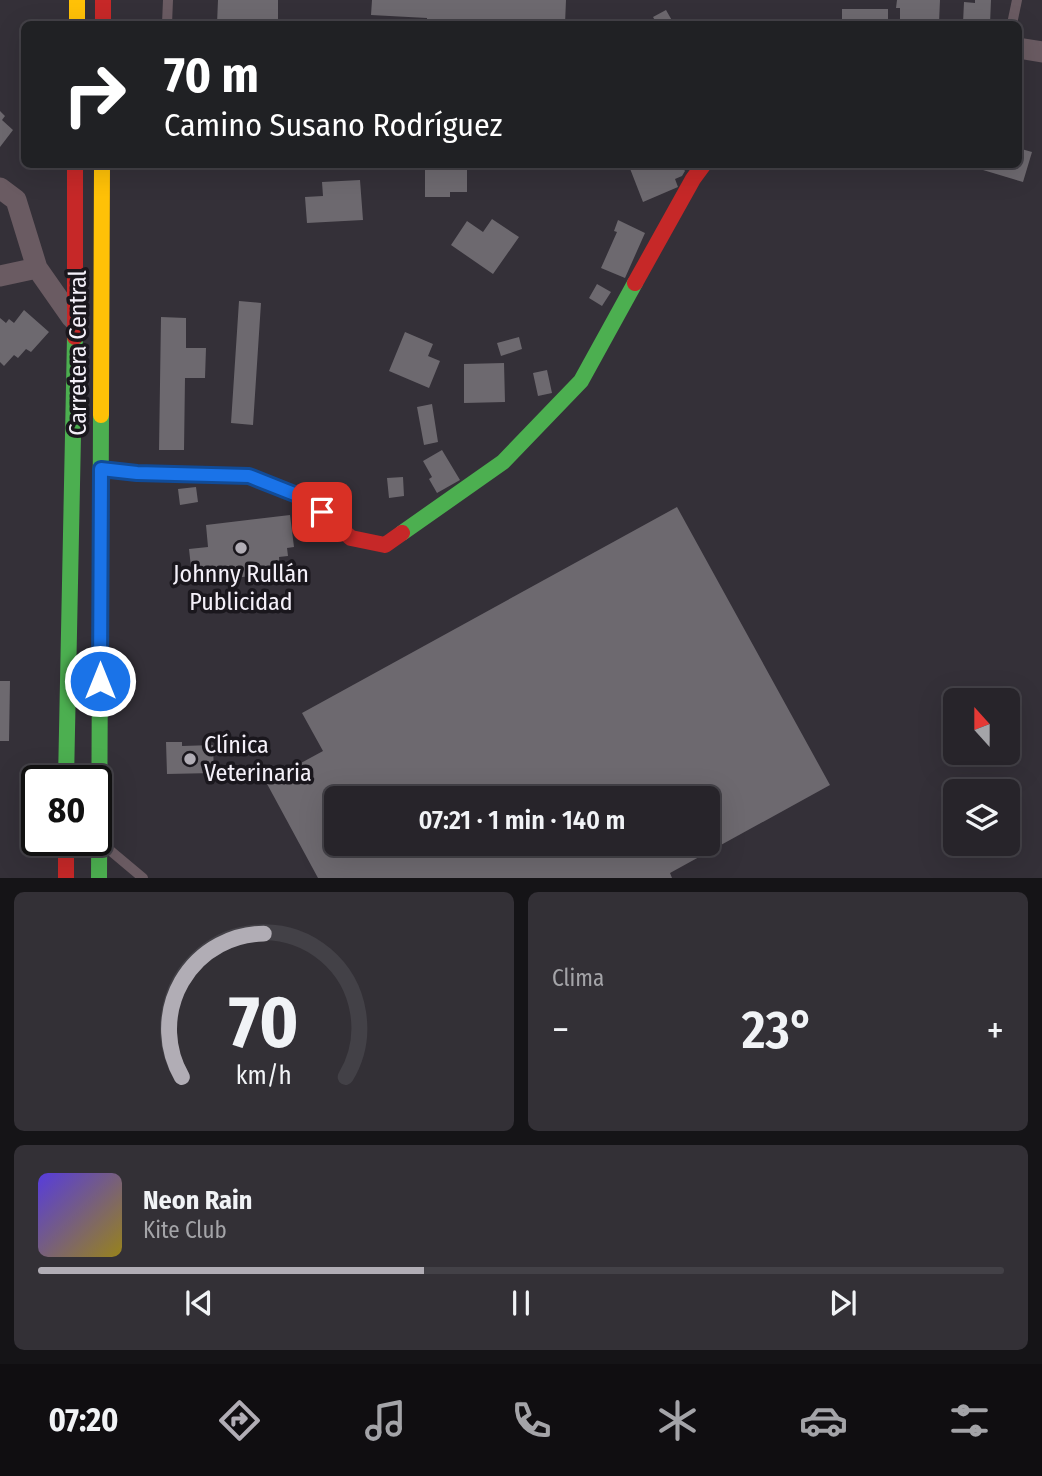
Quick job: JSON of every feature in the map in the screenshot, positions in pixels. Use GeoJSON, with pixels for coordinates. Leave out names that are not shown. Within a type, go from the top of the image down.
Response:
{"type":"FeatureCollection","features":[{"type":"Feature","properties":{"kind":"main road"},"geometry":{"type":"LineString","coordinates":[[77,0],[77,21]]}},
{"type":"Feature","properties":{"kind":"main road"},"geometry":{"type":"LineString","coordinates":[[103,0],[103,21]]}},
{"type":"Feature","properties":{"kind":"main road","name":"Carretera Central"},"geometry":{"type":"LineString","coordinates":[[66,765],[75,322],[75,168]]}},
{"type":"Feature","properties":{"kind":"main road","name":"Carretera Central"},"geometry":{"type":"LineString","coordinates":[[99,765],[102,168]]}},
{"type":"Feature","properties":{"kind":"main road"},"geometry":{"type":"LineString","coordinates":[[101,469],[137,473],[249,476],[307,499],[351,538],[386,545],[503,462],[581,381],[701,168]]}},
{"type":"Feature","properties":{"kind":"main road"},"geometry":{"type":"LineString","coordinates":[[66,856],[66,877]]}},
{"type":"Feature","properties":{"kind":"main road"},"geometry":{"type":"LineString","coordinates":[[99,870],[107,877]]}},
{"type":"Feature","properties":{"kind":"street"},"geometry":{"type":"LineString","coordinates":[[1022,49],[1042,52]]}},
{"type":"Feature","properties":{"kind":"street"},"geometry":{"type":"LineString","coordinates":[[0,188],[16,200],[37,268],[75,322]]}},
{"type":"Feature","properties":{"kind":"street"},"geometry":{"type":"LineString","coordinates":[[0,276],[37,268]]}},
{"type":"Feature","properties":{"kind":"lane"},"geometry":{"type":"LineString","coordinates":[[167,21],[168,0]]}},
{"type":"Feature","properties":{"kind":"lane"},"geometry":{"type":"LineString","coordinates":[[1013,21],[1017,0]]}},
{"type":"Feature","properties":{"kind":"lane"},"geometry":{"type":"LineString","coordinates":[[112,851],[143,877]]}},
{"type":"Feature","properties":{"kind":"building"},"geometry":{"type":"Polygon","coordinates":[[[218,0],[278,0],[278,21],[217,21],[218,0]]]}},
{"type":"Feature","properties":{"kind":"building"},"geometry":{"type":"Polygon","coordinates":[[[372,0],[566,0],[565,21],[427,21],[427,18],[371,15],[372,0]]]}},
{"type":"Feature","properties":{"kind":"building"},"geometry":{"type":"Polygon","coordinates":[[[897,0],[940,0],[939,21],[900,21],[900,8],[896,8],[897,0]]]}},
{"type":"Feature","properties":{"kind":"building"},"geometry":{"type":"Polygon","coordinates":[[[975,0],[991,0],[990,21],[963,21],[964,2],[975,3],[975,0]]]}},
{"type":"Feature","properties":{"kind":"building"},"geometry":{"type":"Polygon","coordinates":[[[842,9],[888,9],[888,21],[842,21],[842,9]]]}},
{"type":"Feature","properties":{"kind":"building"},"geometry":{"type":"Polygon","coordinates":[[[666,10],[672,21],[655,21],[653,17],[666,10]]]}},
{"type":"Feature","properties":{"kind":"building"},"geometry":{"type":"Polygon","coordinates":[[[0,111],[5,116],[2,120],[13,130],[0,147],[0,111]]]}},
{"type":"Feature","properties":{"kind":"building"},"geometry":{"type":"Polygon","coordinates":[[[1022,149],[1032,152],[1023,182],[983,170],[1022,168],[1022,149]]]}},
{"type":"Feature","properties":{"kind":"building"},"geometry":{"type":"Polygon","coordinates":[[[425,168],[467,168],[467,192],[450,192],[450,197],[425,197],[425,168]]]}},
{"type":"Feature","properties":{"kind":"building"},"geometry":{"type":"Polygon","coordinates":[[[630,168],[683,168],[685,171],[682,176],[675,179],[678,187],[643,202],[630,168]]]}},
{"type":"Feature","properties":{"kind":"building"},"geometry":{"type":"Polygon","coordinates":[[[360,180],[363,220],[307,223],[305,197],[323,196],[322,182],[360,180]]]}},
{"type":"Feature","properties":{"kind":"building"},"geometry":{"type":"Polygon","coordinates":[[[492,219],[519,237],[493,274],[451,245],[467,221],[483,232],[492,219]]]}},
{"type":"Feature","properties":{"kind":"building"},"geometry":{"type":"Polygon","coordinates":[[[618,220],[645,233],[625,278],[601,268],[617,232],[614,231],[618,220]]]}},
{"type":"Feature","properties":{"kind":"building"},"geometry":{"type":"Polygon","coordinates":[[[597,284],[611,292],[602,306],[589,298],[597,284]]]}},
{"type":"Feature","properties":{"kind":"building"},"geometry":{"type":"Polygon","coordinates":[[[239,301],[261,303],[253,425],[231,423],[239,301]]]}},
{"type":"Feature","properties":{"kind":"building"},"geometry":{"type":"Polygon","coordinates":[[[24,310],[49,332],[31,352],[26,349],[18,358],[14,355],[4,366],[0,362],[0,318],[6,323],[9,319],[14,323],[24,310]]]}},
{"type":"Feature","properties":{"kind":"building"},"geometry":{"type":"Polygon","coordinates":[[[161,317],[186,318],[186,348],[206,348],[205,378],[185,378],[184,450],[159,450],[161,317]]]}},
{"type":"Feature","properties":{"kind":"building"},"geometry":{"type":"Polygon","coordinates":[[[405,332],[433,344],[428,356],[440,361],[429,388],[389,371],[405,332]]]}},
{"type":"Feature","properties":{"kind":"building"},"geometry":{"type":"Polygon","coordinates":[[[519,337],[522,349],[501,356],[497,343],[519,337]]]}},
{"type":"Feature","properties":{"kind":"building"},"geometry":{"type":"Polygon","coordinates":[[[504,363],[505,402],[464,403],[464,364],[504,363]]]}},
{"type":"Feature","properties":{"kind":"building"},"geometry":{"type":"Polygon","coordinates":[[[547,370],[552,393],[538,396],[533,373],[547,370]]]}},
{"type":"Feature","properties":{"kind":"building"},"geometry":{"type":"Polygon","coordinates":[[[432,404],[438,442],[424,445],[417,407],[432,404]]]}},
{"type":"Feature","properties":{"kind":"building"},"geometry":{"type":"Polygon","coordinates":[[[442,450],[460,480],[437,493],[423,461],[442,450]]]}},
{"type":"Feature","properties":{"kind":"building"},"geometry":{"type":"Polygon","coordinates":[[[403,477],[404,496],[389,498],[387,478],[403,477]]]}},
{"type":"Feature","properties":{"kind":"building"},"geometry":{"type":"Polygon","coordinates":[[[196,487],[198,502],[180,505],[178,489],[196,487]]]}},
{"type":"Feature","properties":{"kind":"building"},"geometry":{"type":"Polygon","coordinates":[[[677,507],[830,785],[720,846],[720,786],[324,786],[324,856],[701,856],[670,873],[672,878],[318,878],[266,782],[323,751],[302,713],[677,507]]]}},
{"type":"Feature","properties":{"kind":"building","name":"Johnny Rullán Publicidad"},"geometry":{"type":"Polygon","coordinates":[[[290,515],[294,547],[287,548],[288,556],[279,557],[280,573],[197,582],[195,567],[191,567],[189,549],[208,547],[206,525],[290,515]]]}},
{"type":"Feature","properties":{"kind":"building"},"geometry":{"type":"Polygon","coordinates":[[[0,681],[10,681],[9,741],[0,741],[0,681]]]}},
{"type":"Feature","properties":{"kind":"building","name":"Clínica Veterinaria"},"geometry":{"type":"Polygon","coordinates":[[[166,742],[182,742],[182,746],[213,745],[214,773],[167,774],[166,742]]]}},
{"type":"Feature","properties":{"kind":"traffic: fast"},"geometry":{"type":"LineString","coordinates":[[402,533],[503,462],[581,381],[635,283]]}},
{"type":"Feature","properties":{"kind":"traffic: fast"},"geometry":{"type":"LineString","coordinates":[[66,765],[75,337]]}},
{"type":"Feature","properties":{"kind":"traffic: fast"},"geometry":{"type":"LineString","coordinates":[[99,878],[101,415]]}},
{"type":"Feature","properties":{"kind":"traffic: slow"},"geometry":{"type":"LineString","coordinates":[[77,0],[77,21]]}},
{"type":"Feature","properties":{"kind":"traffic: slow"},"geometry":{"type":"LineString","coordinates":[[101,415],[102,168]]}},
{"type":"Feature","properties":{"kind":"traffic: jam"},"geometry":{"type":"LineString","coordinates":[[103,0],[103,21]]}},
{"type":"Feature","properties":{"kind":"traffic: jam"},"geometry":{"type":"LineString","coordinates":[[75,168],[75,337]]}},
{"type":"Feature","properties":{"kind":"traffic: jam"},"geometry":{"type":"LineString","coordinates":[[635,283],[701,168]]}},
{"type":"Feature","properties":{"kind":"traffic: jam"},"geometry":{"type":"LineString","coordinates":[[101,469],[137,473],[249,476],[307,499],[351,538],[385,545],[402,533]]}},
{"type":"Feature","properties":{"kind":"traffic: jam"},"geometry":{"type":"LineString","coordinates":[[66,856],[66,878]]}},
{"type":"Feature","properties":{"kind":"place","name":"Johnny Rullán Publicidad"},"geometry":{"type":"Point","coordinates":[241,548]}},
{"type":"Feature","properties":{"kind":"place","name":"Clínica Veterinaria"},"geometry":{"type":"Point","coordinates":[190,759]}},
{"type":"Feature","properties":{"kind":"route"},"geometry":{"type":"LineString","coordinates":[[100,681],[101,469],[137,473],[249,476],[307,499],[322,512]]}}]}
